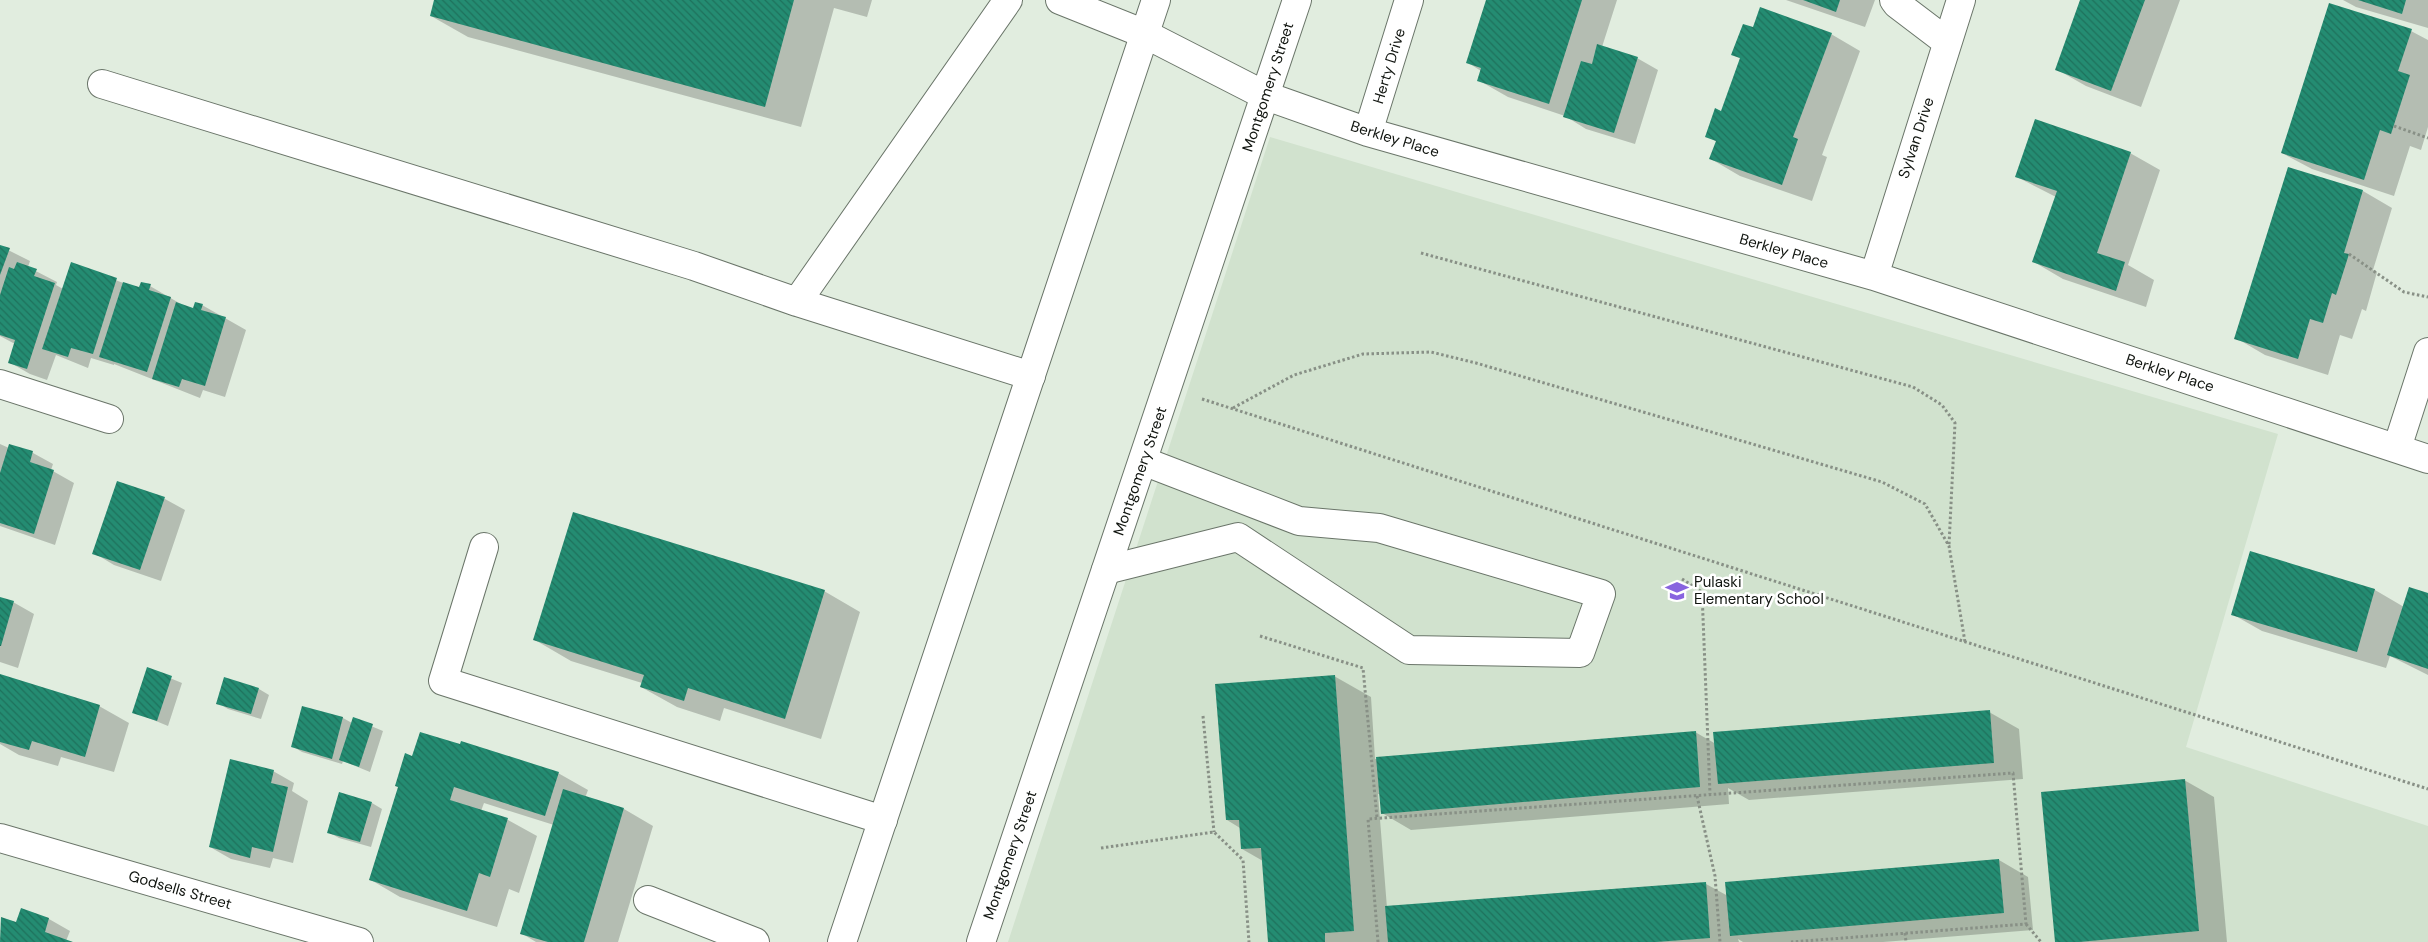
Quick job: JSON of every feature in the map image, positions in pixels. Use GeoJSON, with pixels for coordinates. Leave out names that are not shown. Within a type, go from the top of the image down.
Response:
{"type":"FeatureCollection","features":[{"type":"Feature","properties":{"kind":"street"},"geometry":{"type":"LineString","coordinates":[[797,302],[1008,0]]}},
{"type":"Feature","properties":{"kind":"street","name":"Berkley Place"},"geometry":{"type":"LineString","coordinates":[[1060,0],[1145,34],[1266,96],[1368,132],[1874,276],[2428,459]]}},
{"type":"Feature","properties":{"kind":"street"},"geometry":{"type":"LineString","coordinates":[[842,942],[1156,0]]}},
{"type":"Feature","properties":{"kind":"street","name":"Montgomery Street"},"geometry":{"type":"LineString","coordinates":[[981,942],[1297,0]]}},
{"type":"Feature","properties":{"kind":"street","name":"Herty Drive"},"geometry":{"type":"LineString","coordinates":[[1368,132],[1410,0]]}},
{"type":"Feature","properties":{"kind":"street"},"geometry":{"type":"LineString","coordinates":[[1894,0],[1896,4],[1948,42]]}},
{"type":"Feature","properties":{"kind":"street","name":"Sylvan Drive"},"geometry":{"type":"LineString","coordinates":[[1874,276],[1961,0]]}},
{"type":"Feature","properties":{"kind":"street"},"geometry":{"type":"LineString","coordinates":[[102,84],[694,266],[797,302],[1031,376]]}},
{"type":"Feature","properties":{"kind":"street"},"geometry":{"type":"LineString","coordinates":[[2396,448],[2428,352]]}},
{"type":"Feature","properties":{"kind":"street"},"geometry":{"type":"LineString","coordinates":[[0,384],[109,419]]}},
{"type":"Feature","properties":{"kind":"street"},"geometry":{"type":"LineString","coordinates":[[1106,570],[1238,537],[1409,650],[1580,653],[1602,594],[1379,528],[1299,521],[1143,461]]}},
{"type":"Feature","properties":{"kind":"street"},"geometry":{"type":"LineString","coordinates":[[1238,537],[1252,503]]}},
{"type":"Feature","properties":{"kind":"street"},"geometry":{"type":"LineString","coordinates":[[484,547],[444,681],[883,820]]}},
{"type":"Feature","properties":{"kind":"street","name":"Godsells Street"},"geometry":{"type":"LineString","coordinates":[[0,838],[359,942]]}},
{"type":"Feature","properties":{"kind":"street"},"geometry":{"type":"LineString","coordinates":[[648,900],[755,942]]}},
{"type":"Feature","properties":{"kind":"path"},"geometry":{"type":"LineString","coordinates":[[2394,126],[2428,138]]}},
{"type":"Feature","properties":{"kind":"path"},"geometry":{"type":"LineString","coordinates":[[1421,253],[1913,388],[1942,405],[1955,423],[1949,546],[1965,642]]}},
{"type":"Feature","properties":{"kind":"path"},"geometry":{"type":"LineString","coordinates":[[2348,254],[2404,292],[2428,297]]}},
{"type":"Feature","properties":{"kind":"path"},"geometry":{"type":"LineString","coordinates":[[1232,409],[1294,375],[1363,354],[1430,352],[1476,363],[1882,482],[1925,504],[1949,546]]}},
{"type":"Feature","properties":{"kind":"path"},"geometry":{"type":"LineString","coordinates":[[1168,388],[2428,789]]}},
{"type":"Feature","properties":{"kind":"path"},"geometry":{"type":"LineString","coordinates":[[1682,578],[1702,592],[1710,794]]}},
{"type":"Feature","properties":{"kind":"path"},"geometry":{"type":"LineString","coordinates":[[1260,636],[1363,668],[1377,818]]}},
{"type":"Feature","properties":{"kind":"path"},"geometry":{"type":"LineString","coordinates":[[1203,716],[1214,832],[1243,860],[1249,942]]}},
{"type":"Feature","properties":{"kind":"path"},"geometry":{"type":"LineString","coordinates":[[1378,942],[1368,819],[2013,773],[2026,924],[2041,942]]}},
{"type":"Feature","properties":{"kind":"path"},"geometry":{"type":"LineString","coordinates":[[1697,796],[1715,876],[1720,942]]}},
{"type":"Feature","properties":{"kind":"path"},"geometry":{"type":"LineString","coordinates":[[1101,848],[1214,832]]}},
{"type":"Feature","properties":{"kind":"path"},"geometry":{"type":"LineString","coordinates":[[1791,942],[2026,924]]}},
{"type":"Feature","properties":{"kind":"path"},"geometry":{"type":"LineString","coordinates":[[1905,933],[1906,942]]}},
{"type":"Feature","properties":{"kind":"shaded area","name":"Pulaski Elementary School"},"geometry":{"type":"Polygon","coordinates":[[[1270,137],[2278,434],[2186,747],[2428,826],[2428,942],[1008,942],[1270,137]]]}},
{"type":"Feature","properties":{"kind":"building"},"geometry":{"type":"Polygon","coordinates":[[[434,0],[794,0],[765,107],[430,16],[434,0]]]}},
{"type":"Feature","properties":{"kind":"building"},"geometry":{"type":"Polygon","coordinates":[[[1486,0],[1582,0],[1549,104],[1477,81],[1481,68],[1466,63],[1486,0]]]}},
{"type":"Feature","properties":{"kind":"building"},"geometry":{"type":"Polygon","coordinates":[[[1803,0],[1840,0],[1836,12],[1803,0]]]}},
{"type":"Feature","properties":{"kind":"building"},"geometry":{"type":"Polygon","coordinates":[[[2080,0],[2145,0],[2111,91],[2055,70],[2080,0]]]}},
{"type":"Feature","properties":{"kind":"building"},"geometry":{"type":"Polygon","coordinates":[[[2358,0],[2406,0],[2402,14],[2358,0]]]}},
{"type":"Feature","properties":{"kind":"building"},"geometry":{"type":"Polygon","coordinates":[[[2329,3],[2412,29],[2398,71],[2410,75],[2391,134],[2380,130],[2364,180],[2281,153],[2329,3]]]}},
{"type":"Feature","properties":{"kind":"building"},"geometry":{"type":"Polygon","coordinates":[[[1760,7],[1832,33],[1793,137],[1798,139],[1782,185],[1709,159],[1716,141],[1705,137],[1715,108],[1721,111],[1740,58],[1731,55],[1743,24],[1753,27],[1760,7]]]}},
{"type":"Feature","properties":{"kind":"building"},"geometry":{"type":"Polygon","coordinates":[[[1597,44],[1638,57],[1614,133],[1563,117],[1581,61],[1592,64],[1597,44]]]}},
{"type":"Feature","properties":{"kind":"building"},"geometry":{"type":"Polygon","coordinates":[[[2035,119],[2131,152],[2097,253],[2125,262],[2116,291],[2032,262],[2057,191],[2015,177],[2035,119]]]}},
{"type":"Feature","properties":{"kind":"building"},"geometry":{"type":"Polygon","coordinates":[[[2288,167],[2363,190],[2344,253],[2349,254],[2336,295],[2332,293],[2323,323],[2310,319],[2298,359],[2234,339],[2288,167]]]}},
{"type":"Feature","properties":{"kind":"building"},"geometry":{"type":"Polygon","coordinates":[[[0,245],[10,248],[0,275],[0,245]]]}},
{"type":"Feature","properties":{"kind":"building"},"geometry":{"type":"Polygon","coordinates":[[[17,262],[37,269],[34,276],[55,283],[27,369],[8,363],[15,340],[0,335],[0,295],[9,267],[14,269],[17,262]]]}},
{"type":"Feature","properties":{"kind":"building"},"geometry":{"type":"Polygon","coordinates":[[[71,262],[117,278],[93,354],[71,348],[68,357],[42,349],[71,262]]]}},
{"type":"Feature","properties":{"kind":"building"},"geometry":{"type":"Polygon","coordinates":[[[123,282],[139,287],[141,282],[151,284],[149,290],[171,297],[147,372],[99,357],[123,282]]]}},
{"type":"Feature","properties":{"kind":"building"},"geometry":{"type":"Polygon","coordinates":[[[176,302],[193,308],[195,302],[203,304],[201,310],[226,317],[205,386],[182,379],[179,387],[152,379],[176,302]]]}},
{"type":"Feature","properties":{"kind":"building"},"geometry":{"type":"Polygon","coordinates":[[[9,444],[33,451],[30,462],[54,470],[34,534],[0,523],[0,473],[9,444]]]}},
{"type":"Feature","properties":{"kind":"building"},"geometry":{"type":"Polygon","coordinates":[[[117,481],[165,497],[140,570],[92,554],[117,481]]]}},
{"type":"Feature","properties":{"kind":"building"},"geometry":{"type":"Polygon","coordinates":[[[573,512],[825,590],[785,719],[688,688],[684,701],[640,687],[644,675],[533,640],[573,512]]]}},
{"type":"Feature","properties":{"kind":"building"},"geometry":{"type":"Polygon","coordinates":[[[2250,551],[2375,589],[2357,652],[2231,615],[2250,551]]]}},
{"type":"Feature","properties":{"kind":"building"},"geometry":{"type":"Polygon","coordinates":[[[2409,587],[2428,593],[2428,669],[2387,655],[2409,587]]]}},
{"type":"Feature","properties":{"kind":"building"},"geometry":{"type":"Polygon","coordinates":[[[0,597],[14,601],[1,646],[0,646],[0,597]]]}},
{"type":"Feature","properties":{"kind":"building"},"geometry":{"type":"Polygon","coordinates":[[[147,667],[172,676],[157,721],[132,713],[147,667]]]}},
{"type":"Feature","properties":{"kind":"building"},"geometry":{"type":"Polygon","coordinates":[[[0,674],[100,705],[85,757],[32,741],[29,750],[0,742],[0,674]]]}},
{"type":"Feature","properties":{"kind":"building"},"geometry":{"type":"Polygon","coordinates":[[[1335,675],[1354,931],[1325,933],[1325,942],[1268,942],[1261,848],[1241,849],[1239,820],[1226,820],[1215,684],[1335,675]]]}},
{"type":"Feature","properties":{"kind":"building"},"geometry":{"type":"Polygon","coordinates":[[[224,677],[259,688],[251,714],[216,704],[224,677]]]}},
{"type":"Feature","properties":{"kind":"building"},"geometry":{"type":"Polygon","coordinates":[[[302,706],[343,717],[332,759],[291,747],[302,706]]]}},
{"type":"Feature","properties":{"kind":"building"},"geometry":{"type":"Polygon","coordinates":[[[1990,710],[1994,763],[1718,784],[1713,732],[1990,710]]]}},
{"type":"Feature","properties":{"kind":"building"},"geometry":{"type":"Polygon","coordinates":[[[353,717],[373,724],[359,767],[339,760],[353,717]]]}},
{"type":"Feature","properties":{"kind":"building"},"geometry":{"type":"Polygon","coordinates":[[[1696,731],[1700,787],[1381,814],[1376,757],[1696,731]]]}},
{"type":"Feature","properties":{"kind":"building"},"geometry":{"type":"Polygon","coordinates":[[[420,732],[460,744],[461,741],[559,772],[545,816],[454,787],[450,800],[508,818],[490,877],[479,873],[467,911],[369,880],[398,787],[395,786],[405,753],[412,756],[420,732]]]}},
{"type":"Feature","properties":{"kind":"building"},"geometry":{"type":"Polygon","coordinates":[[[230,759],[274,770],[271,783],[288,787],[273,852],[252,847],[250,858],[209,847],[230,759]]]}},
{"type":"Feature","properties":{"kind":"building"},"geometry":{"type":"Polygon","coordinates":[[[2185,779],[2199,931],[2079,942],[2055,942],[2041,792],[2185,779]]]}},
{"type":"Feature","properties":{"kind":"building"},"geometry":{"type":"Polygon","coordinates":[[[563,789],[624,808],[584,942],[548,942],[520,934],[563,789]]]}},
{"type":"Feature","properties":{"kind":"building"},"geometry":{"type":"Polygon","coordinates":[[[339,792],[372,802],[360,842],[327,833],[339,792]]]}},
{"type":"Feature","properties":{"kind":"building"},"geometry":{"type":"Polygon","coordinates":[[[1999,859],[2004,913],[1730,936],[1725,882],[1999,859]]]}},
{"type":"Feature","properties":{"kind":"building"},"geometry":{"type":"Polygon","coordinates":[[[1706,882],[1710,938],[1656,942],[1388,942],[1385,906],[1706,882]]]}},
{"type":"Feature","properties":{"kind":"building"},"geometry":{"type":"Polygon","coordinates":[[[21,908],[49,918],[45,932],[73,942],[0,942],[1,917],[16,922],[21,908]]]}},
{"type":"Feature","properties":{"kind":"place","name":"Pulaski Elementary School"},"geometry":{"type":"Point","coordinates":[1677,591]}}]}
